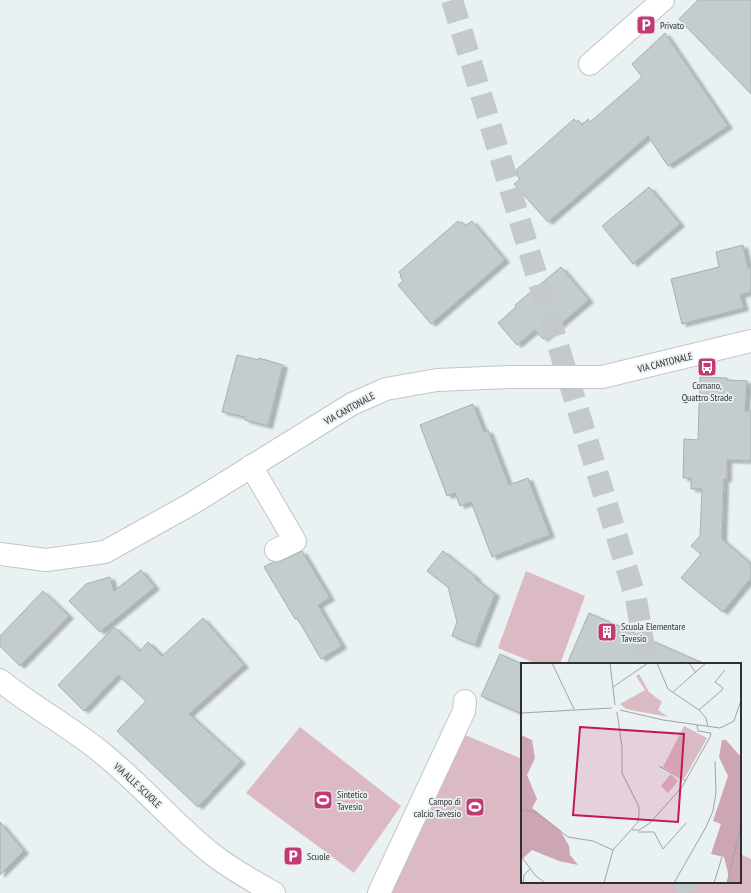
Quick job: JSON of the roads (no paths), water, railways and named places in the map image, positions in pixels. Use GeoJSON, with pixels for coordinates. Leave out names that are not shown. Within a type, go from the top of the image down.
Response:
{"type":"FeatureCollection","features":[{"type":"Feature","properties":{"kind":"street"},"geometry":{"type":"LineString","coordinates":[[590,64],[663,0]]}},
{"type":"Feature","properties":{"kind":"street","name":"VIA CANTONALE"},"geometry":{"type":"LineString","coordinates":[[0,554],[46,560],[105,552],[191,504],[352,404],[386,389],[437,380],[510,377],[602,377],[751,341]]}},
{"type":"Feature","properties":{"kind":"street"},"geometry":{"type":"LineString","coordinates":[[251,466],[295,541],[276,550]]}},
{"type":"Feature","properties":{"kind":"street","name":"VIA ALLE SCUOLE"},"geometry":{"type":"LineString","coordinates":[[0,680],[101,752],[212,854],[232,868],[274,893]]}},
{"type":"Feature","properties":{"kind":"street"},"geometry":{"type":"LineString","coordinates":[[379,893],[464,711],[465,701]]}},
{"type":"Feature","properties":{"kind":"tunnel"},"geometry":{"type":"LineString","coordinates":[[452,0],[636,599],[647,663]]}},
{"type":"Feature","properties":{"kind":"tunnel"},"geometry":{"type":"LineString","coordinates":[[685,883],[687,893]]}},
{"type":"Feature","properties":{"kind":"place","name":"Privato"},"geometry":{"type":"Point","coordinates":[646,25]}},
{"type":"Feature","properties":{"kind":"place","name":"Comano, Quattro Strade"},"geometry":{"type":"Point","coordinates":[707,367]}},
{"type":"Feature","properties":{"kind":"place","name":"Scuola Elementare Tavesio"},"geometry":{"type":"Point","coordinates":[607,632]}},
{"type":"Feature","properties":{"kind":"place","name":"Sintetico Tavesio"},"geometry":{"type":"Point","coordinates":[323,800]}},
{"type":"Feature","properties":{"kind":"place","name":"Campo di calcio Tavesio"},"geometry":{"type":"Point","coordinates":[475,807]}},
{"type":"Feature","properties":{"kind":"place","name":"Scuole"},"geometry":{"type":"Point","coordinates":[293,856]}}]}
